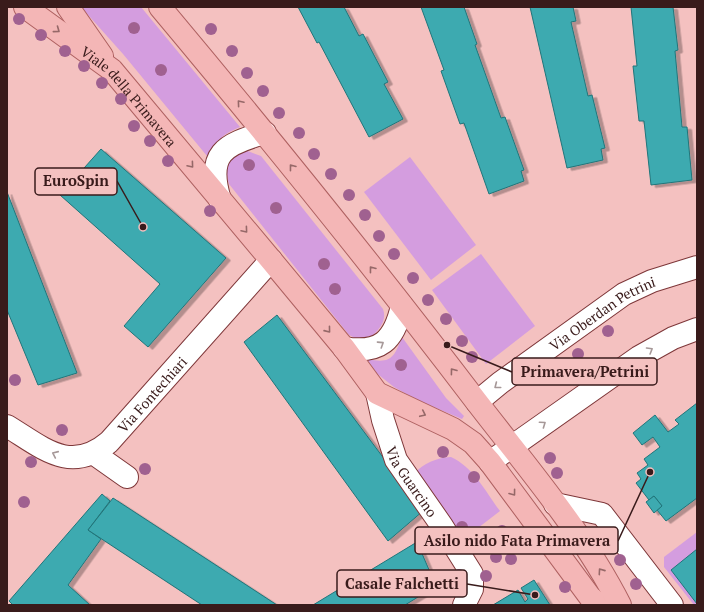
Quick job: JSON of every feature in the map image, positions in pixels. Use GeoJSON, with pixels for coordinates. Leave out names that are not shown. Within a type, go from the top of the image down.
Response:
{"type":"FeatureCollection","features":[{"type":"Feature","properties":{"kind":"main road","name":"Viale della Primavera"},"geometry":{"type":"LineString","coordinates":[[25,7],[112,70],[344,348],[377,393],[453,429],[473,443],[490,462],[590,597],[599,605]]}},
{"type":"Feature","properties":{"kind":"main road"},"geometry":{"type":"LineString","coordinates":[[68,7],[112,70]]}},
{"type":"Feature","properties":{"kind":"main road"},"geometry":{"type":"LineString","coordinates":[[160,7],[265,133],[512,447],[555,504],[608,580],[620,605]]}},
{"type":"Feature","properties":{"kind":"street","name":"Viale della Primavera"},"geometry":{"type":"LineString","coordinates":[[220,200],[214,176],[222,154],[235,142],[265,133]]}},
{"type":"Feature","properties":{"kind":"street","name":"Via Fontechiari"},"geometry":{"type":"LineString","coordinates":[[7,426],[50,452],[62,457],[78,457],[93,453],[109,442],[271,260]]}},
{"type":"Feature","properties":{"kind":"street","name":"Via Oberdan Petrini"},"geometry":{"type":"LineString","coordinates":[[477,402],[506,379],[624,294],[652,281],[697,267]]}},
{"type":"Feature","properties":{"kind":"street"},"geometry":{"type":"LineString","coordinates":[[344,348],[364,351],[383,344],[395,328],[402,306]]}},
{"type":"Feature","properties":{"kind":"street"},"geometry":{"type":"LineString","coordinates":[[490,462],[639,357],[667,341],[697,329]]}},
{"type":"Feature","properties":{"kind":"street","name":"Via Guarcino"},"geometry":{"type":"LineString","coordinates":[[377,393],[385,426],[396,460],[442,526],[472,574],[472,589],[464,605]]}},
{"type":"Feature","properties":{"kind":"street"},"geometry":{"type":"LineString","coordinates":[[93,453],[127,478]]}},
{"type":"Feature","properties":{"kind":"street"},"geometry":{"type":"LineString","coordinates":[[555,504],[602,514],[672,605]]}},
{"type":"Feature","properties":{"kind":"shaded area"},"geometry":{"type":"Polygon","coordinates":[[[81,7],[141,7],[240,127],[220,138],[207,156],[123,54],[81,7]]]}},
{"type":"Feature","properties":{"kind":"shaded area"},"geometry":{"type":"Polygon","coordinates":[[[245,150],[261,156],[383,309],[384,317],[382,324],[372,336],[357,339],[349,335],[229,184],[227,172],[228,163],[234,156],[245,150]]]}},
{"type":"Feature","properties":{"kind":"shaded area"},"geometry":{"type":"Polygon","coordinates":[[[410,157],[476,245],[431,280],[364,192],[410,157]]]}},
{"type":"Feature","properties":{"kind":"shaded area"},"geometry":{"type":"Polygon","coordinates":[[[481,254],[535,326],[486,364],[432,290],[481,254]]]}},
{"type":"Feature","properties":{"kind":"shaded area"},"geometry":{"type":"Polygon","coordinates":[[[402,337],[446,398],[464,416],[462,419],[417,400],[394,387],[375,372],[367,359],[381,361],[387,360],[394,355],[402,337]]]}},
{"type":"Feature","properties":{"kind":"shaded area"},"geometry":{"type":"Polygon","coordinates":[[[451,457],[459,461],[472,473],[500,511],[461,541],[413,474],[430,462],[451,457]]]}},
{"type":"Feature","properties":{"kind":"shaded area"},"geometry":{"type":"Polygon","coordinates":[[[697,532],[697,605],[694,605],[664,567],[664,557],[697,532]]]}},
{"type":"Feature","properties":{"kind":"building"},"geometry":{"type":"Polygon","coordinates":[[[298,7],[344,7],[359,36],[363,34],[388,82],[384,84],[403,119],[369,137],[319,42],[317,43],[298,7]]]}},
{"type":"Feature","properties":{"kind":"building"},"geometry":{"type":"Polygon","coordinates":[[[421,7],[464,7],[477,44],[475,45],[501,118],[505,117],[524,170],[521,171],[524,181],[489,194],[464,123],[460,124],[441,71],[444,70],[421,7]]]}},
{"type":"Feature","properties":{"kind":"building"},"geometry":{"type":"Polygon","coordinates":[[[530,7],[573,7],[576,21],[571,22],[588,96],[592,95],[605,148],[601,149],[603,160],[567,168],[530,7]]]}},
{"type":"Feature","properties":{"kind":"building"},"geometry":{"type":"Polygon","coordinates":[[[631,7],[673,7],[678,50],[675,51],[682,127],[687,127],[692,180],[651,185],[644,121],[639,121],[633,66],[637,66],[631,7]]]}},
{"type":"Feature","properties":{"kind":"building"},"geometry":{"type":"Polygon","coordinates":[[[101,149],[226,258],[148,347],[124,326],[160,284],[60,195],[101,149]]]}},
{"type":"Feature","properties":{"kind":"building"},"geometry":{"type":"Polygon","coordinates":[[[7,192],[77,373],[38,385],[7,310],[7,192]]]}},
{"type":"Feature","properties":{"kind":"building"},"geometry":{"type":"Polygon","coordinates":[[[277,315],[423,511],[388,541],[244,342],[277,315]]]}},
{"type":"Feature","properties":{"kind":"building"},"geometry":{"type":"Polygon","coordinates":[[[697,403],[697,498],[666,521],[657,510],[662,506],[654,496],[649,500],[636,483],[641,479],[637,473],[648,465],[644,459],[660,447],[653,437],[642,445],[633,433],[655,415],[668,432],[679,424],[675,420],[697,403]]]}},
{"type":"Feature","properties":{"kind":"building"},"geometry":{"type":"Polygon","coordinates":[[[102,494],[110,501],[88,530],[101,539],[68,585],[90,605],[13,605],[9,601],[102,494]]]}},
{"type":"Feature","properties":{"kind":"building"},"geometry":{"type":"Polygon","coordinates":[[[654,496],[662,506],[654,513],[646,502],[654,496]]]}},
{"type":"Feature","properties":{"kind":"building"},"geometry":{"type":"Polygon","coordinates":[[[113,498],[277,605],[202,605],[88,530],[113,498]]]}},
{"type":"Feature","properties":{"kind":"building"},"geometry":{"type":"Polygon","coordinates":[[[417,542],[436,586],[405,605],[313,605],[417,542]]]}},
{"type":"Feature","properties":{"kind":"building"},"geometry":{"type":"Polygon","coordinates":[[[697,549],[697,604],[671,570],[697,549]]]}},
{"type":"Feature","properties":{"kind":"building"},"geometry":{"type":"Polygon","coordinates":[[[534,580],[550,605],[493,605],[518,590],[525,602],[528,599],[521,588],[534,580]]]}},
{"type":"Feature","properties":{"kind":"place","name":"EuroSpin"},"geometry":{"type":"Point","coordinates":[143,227]}},
{"type":"Feature","properties":{"kind":"place","name":"Primavera/Petrini"},"geometry":{"type":"Point","coordinates":[447,345]}},
{"type":"Feature","properties":{"kind":"place","name":"Asilo nido Fata Primavera"},"geometry":{"type":"Point","coordinates":[650,472]}},
{"type":"Feature","properties":{"kind":"place","name":"Casale Falchetti"},"geometry":{"type":"Point","coordinates":[535,595]}}]}
